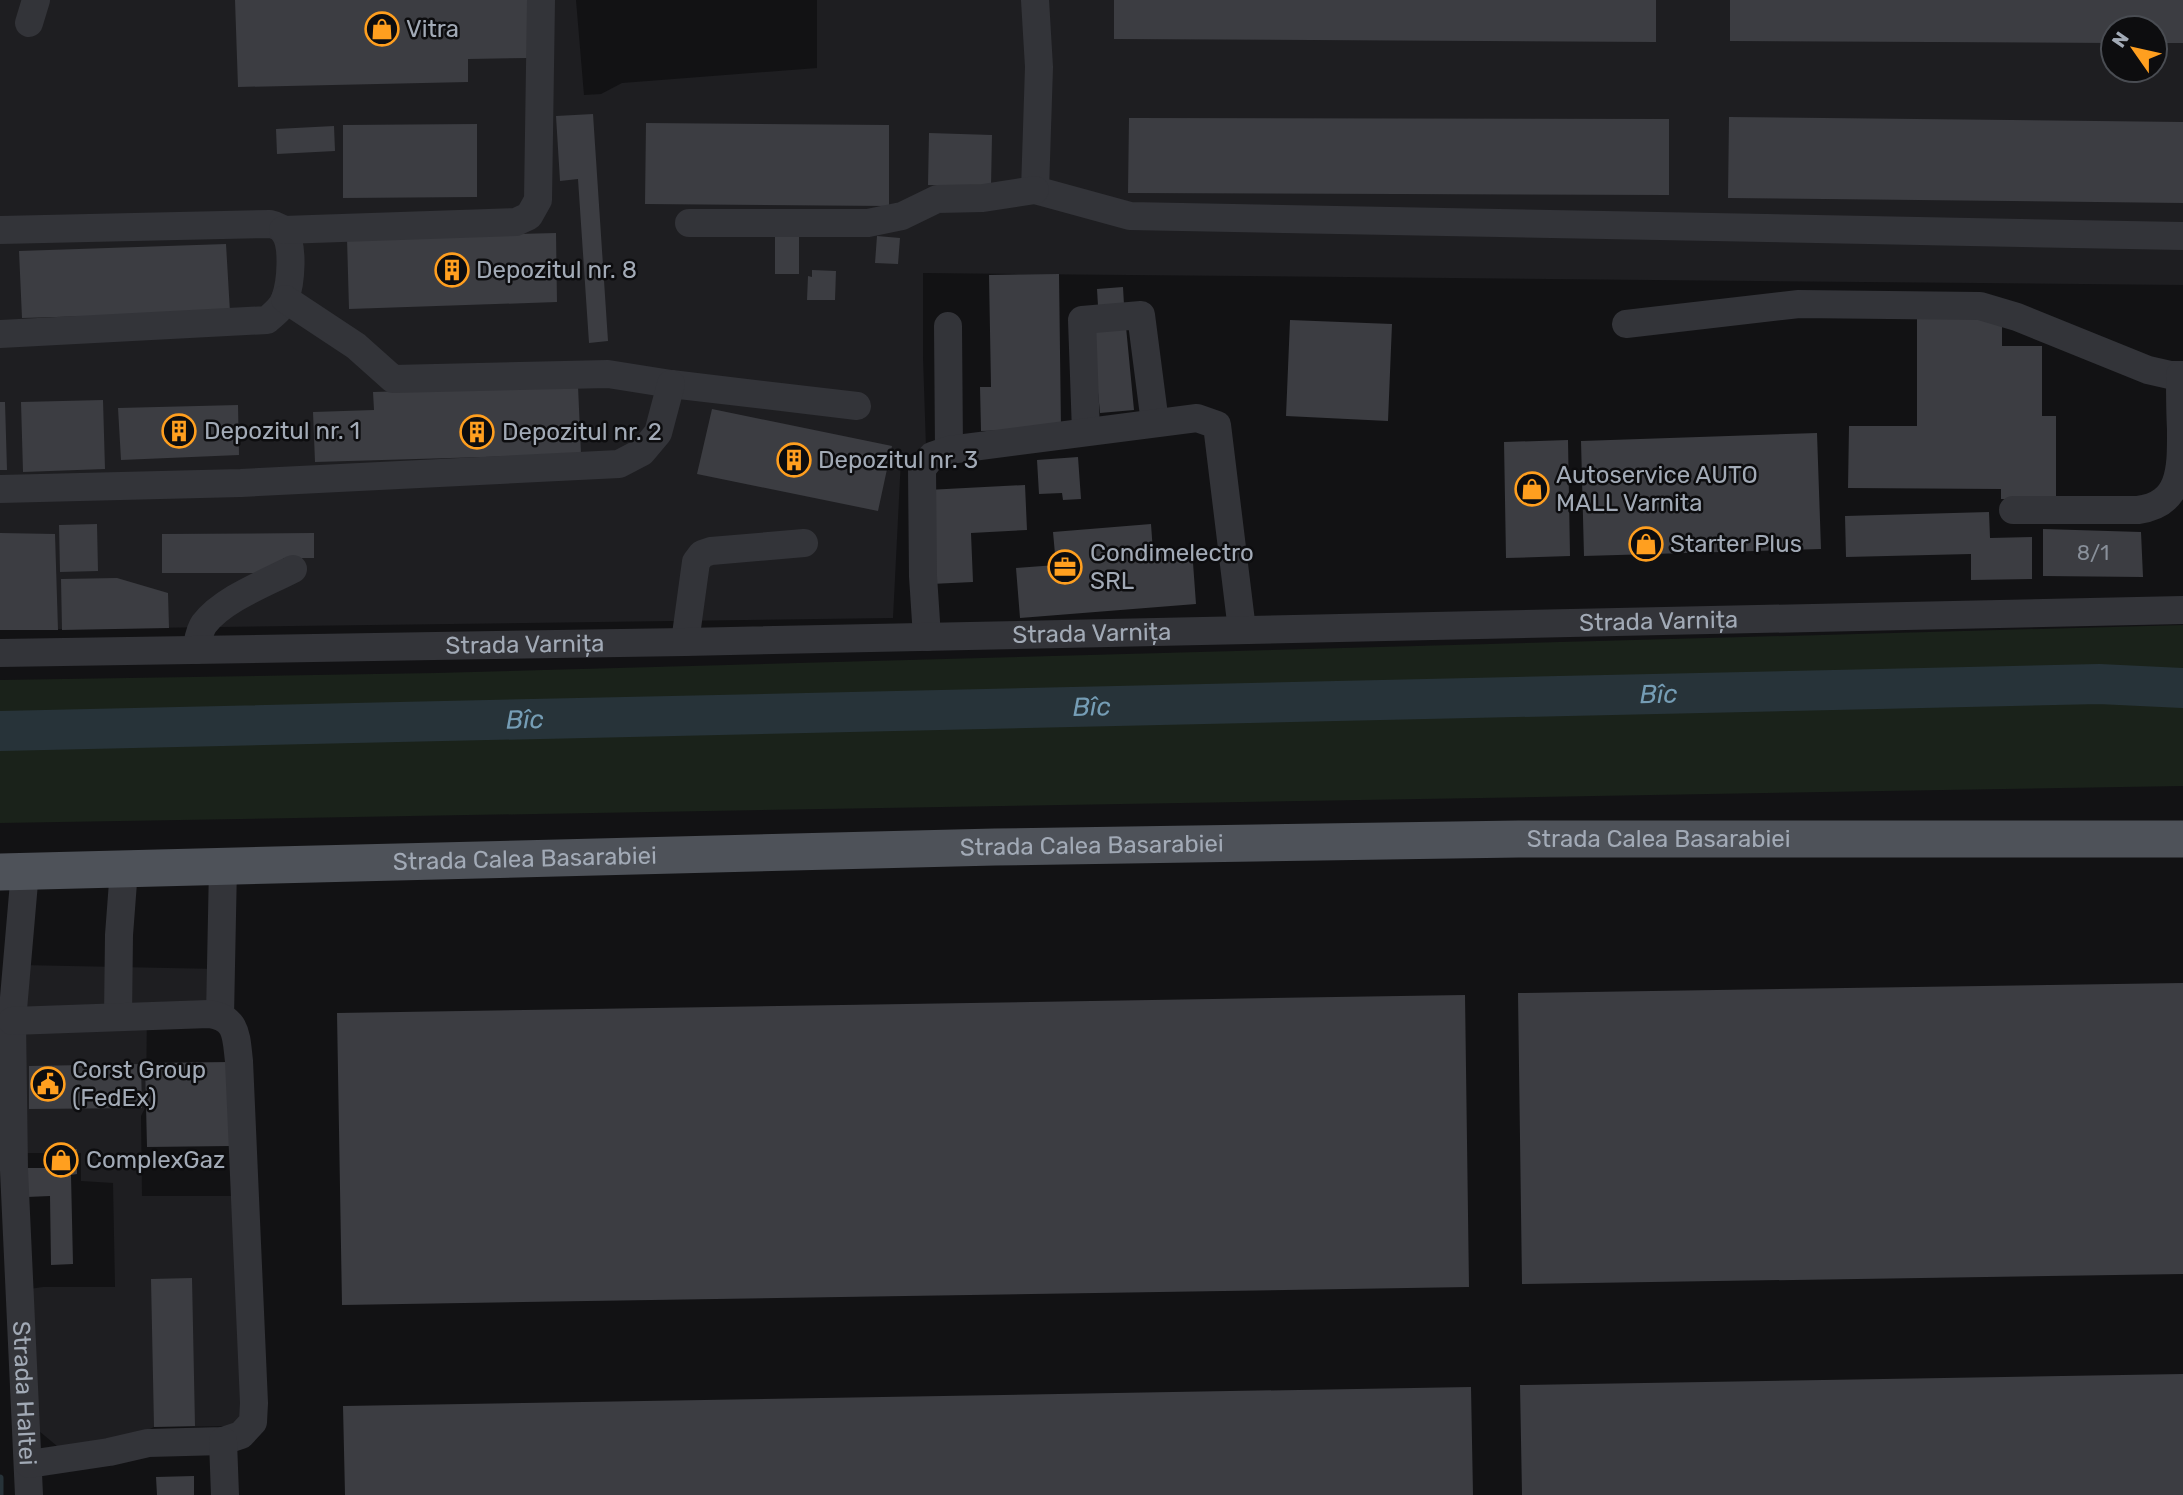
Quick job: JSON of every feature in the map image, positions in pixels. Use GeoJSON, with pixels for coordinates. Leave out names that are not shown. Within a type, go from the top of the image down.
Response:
{"type":"FeatureCollection","features":[{"type":"Feature","properties":{"kind":"main road","name":"Strada Calea Basarabiei"},"geometry":{"type":"LineString","coordinates":[[12,872],[1023,846],[1519,839],[2183,839]]}},
{"type":"Feature","properties":{"kind":"street"},"geometry":{"type":"LineString","coordinates":[[0,230],[270,224],[283,230],[516,222],[529,216],[538,200],[541,0]]}},
{"type":"Feature","properties":{"kind":"street"},"geometry":{"type":"LineString","coordinates":[[1035,0],[1039,67],[1035,190]]}},
{"type":"Feature","properties":{"kind":"street"},"geometry":{"type":"LineString","coordinates":[[690,223],[868,223],[902,216],[937,199],[983,198],[1035,190],[1130,216],[2183,236]]}},
{"type":"Feature","properties":{"kind":"street"},"geometry":{"type":"LineString","coordinates":[[0,334],[267,320],[285,299],[290,258],[289,241],[283,230]]}},
{"type":"Feature","properties":{"kind":"street"},"geometry":{"type":"LineString","coordinates":[[285,299],[356,346],[393,379],[608,374],[857,406]]}},
{"type":"Feature","properties":{"kind":"street"},"geometry":{"type":"LineString","coordinates":[[1626,324],[1798,304],[1980,306],[2017,317],[2148,370],[2181,375],[2181,467],[2176,487],[2161,503],[2151,509],[2138,510],[2013,510]]}},
{"type":"Feature","properties":{"kind":"street"},"geometry":{"type":"LineString","coordinates":[[1086,432],[1082,320],[1141,314],[1155,424]]}},
{"type":"Feature","properties":{"kind":"street"},"geometry":{"type":"LineString","coordinates":[[948,326],[949,450]]}},
{"type":"Feature","properties":{"kind":"street"},"geometry":{"type":"LineString","coordinates":[[0,489],[254,482],[619,464],[642,452],[658,433],[671,384]]}},
{"type":"Feature","properties":{"kind":"street"},"geometry":{"type":"LineString","coordinates":[[927,637],[923,576],[922,469],[932,456],[949,450],[1198,418],[1217,425],[1242,630]]}},
{"type":"Feature","properties":{"kind":"street"},"geometry":{"type":"LineString","coordinates":[[685,642],[696,562],[702,554],[804,543]]}},
{"type":"Feature","properties":{"kind":"street"},"geometry":{"type":"LineString","coordinates":[[196,650],[202,626],[213,615],[229,603],[293,569]]}},
{"type":"Feature","properties":{"kind":"street","name":"Strada Varnița"},"geometry":{"type":"LineString","coordinates":[[0,653],[685,642],[2183,610]]}},
{"type":"Feature","properties":{"kind":"street"},"geometry":{"type":"LineString","coordinates":[[220,1016],[223,866]]}},
{"type":"Feature","properties":{"kind":"street"},"geometry":{"type":"LineString","coordinates":[[117,1017],[124,869]]}},
{"type":"Feature","properties":{"kind":"street","name":"Strada Haltei"},"geometry":{"type":"LineString","coordinates":[[12,872],[14,1170],[29,1495]]}},
{"type":"Feature","properties":{"kind":"street"},"geometry":{"type":"LineString","coordinates":[[12,1021],[220,1016],[229,1021],[236,1033],[239,1061],[254,1403],[253,1422],[241,1435],[223,1441],[148,1443],[29,1464]]}},
{"type":"Feature","properties":{"kind":"street"},"geometry":{"type":"LineString","coordinates":[[223,1441],[225,1495]]}},
{"type":"Feature","properties":{"kind":"shaded area"},"geometry":{"type":"Polygon","coordinates":[[[0,0],[576,0],[584,95],[601,94],[622,83],[817,68],[817,0],[2183,0],[2183,285],[923,273],[926,447],[901,459],[893,618],[0,630],[0,0]]]}},
{"type":"Feature","properties":{"kind":"shaded area"},"geometry":{"type":"Polygon","coordinates":[[[2183,625],[2183,786],[0,823],[0,680],[436,673],[2183,625]]]}},
{"type":"Feature","properties":{"kind":"shaded area"},"geometry":{"type":"Polygon","coordinates":[[[21,965],[218,969],[218,1005],[147,1006],[146,1106],[141,1116],[142,1196],[238,1196],[244,1426],[154,1427],[114,1446],[57,1446],[39,1431],[29,1289],[115,1287],[113,1183],[81,1181],[81,1153],[25,1153],[21,965]]]}},
{"type":"Feature","properties":{"kind":"building","name":"Vitra"},"geometry":{"type":"Polygon","coordinates":[[[235,0],[528,0],[529,58],[468,59],[468,82],[238,87],[235,0]]]}},
{"type":"Feature","properties":{"kind":"building"},"geometry":{"type":"Polygon","coordinates":[[[1114,0],[1656,0],[1656,42],[1114,39],[1114,0]]]}},
{"type":"Feature","properties":{"kind":"building"},"geometry":{"type":"Polygon","coordinates":[[[1730,0],[2183,0],[2183,43],[2169,43],[2169,14],[2099,14],[2099,43],[1730,41],[1730,0]]]}},
{"type":"Feature","properties":{"kind":"building"},"geometry":{"type":"Polygon","coordinates":[[[593,114],[608,341],[589,343],[578,179],[560,181],[556,116],[593,114]]]}},
{"type":"Feature","properties":{"kind":"building"},"geometry":{"type":"Polygon","coordinates":[[[1729,117],[2183,122],[2183,203],[1728,198],[1729,117]]]}},
{"type":"Feature","properties":{"kind":"building"},"geometry":{"type":"Polygon","coordinates":[[[1129,118],[1669,119],[1669,195],[1128,193],[1129,118]]]}},
{"type":"Feature","properties":{"kind":"building"},"geometry":{"type":"Polygon","coordinates":[[[646,123],[889,125],[889,206],[645,204],[646,123]]]}},
{"type":"Feature","properties":{"kind":"building"},"geometry":{"type":"Polygon","coordinates":[[[477,124],[477,197],[343,198],[343,125],[477,124]]]}},
{"type":"Feature","properties":{"kind":"building"},"geometry":{"type":"Polygon","coordinates":[[[334,126],[335,151],[277,154],[276,129],[334,126]]]}},
{"type":"Feature","properties":{"kind":"building"},"geometry":{"type":"Polygon","coordinates":[[[929,133],[992,135],[991,187],[928,185],[929,133]]]}},
{"type":"Feature","properties":{"kind":"building","name":"Depozitul nr. 8"},"geometry":{"type":"Polygon","coordinates":[[[556,233],[557,302],[349,309],[347,238],[556,233]]]}},
{"type":"Feature","properties":{"kind":"building"},"geometry":{"type":"Polygon","coordinates":[[[775,235],[799,235],[799,274],[775,274],[775,235]]]}},
{"type":"Feature","properties":{"kind":"building"},"geometry":{"type":"Polygon","coordinates":[[[877,236],[900,238],[898,264],[875,263],[877,236]]]}},
{"type":"Feature","properties":{"kind":"building"},"geometry":{"type":"Polygon","coordinates":[[[226,244],[230,312],[22,318],[19,251],[226,244]]]}},
{"type":"Feature","properties":{"kind":"building"},"geometry":{"type":"Polygon","coordinates":[[[812,270],[836,271],[835,300],[807,300],[808,276],[812,277],[812,270]]]}},
{"type":"Feature","properties":{"kind":"building"},"geometry":{"type":"Polygon","coordinates":[[[1059,274],[1061,429],[981,431],[980,387],[991,387],[989,275],[1059,274]]]}},
{"type":"Feature","properties":{"kind":"building"},"geometry":{"type":"Polygon","coordinates":[[[1123,287],[1124,305],[1098,306],[1097,289],[1123,287]]]}},
{"type":"Feature","properties":{"kind":"building"},"geometry":{"type":"Polygon","coordinates":[[[1917,318],[2002,318],[2002,346],[2042,346],[2042,416],[2056,416],[2056,499],[2001,499],[2001,489],[1848,488],[1849,426],[1917,426],[1917,318]]]}},
{"type":"Feature","properties":{"kind":"building"},"geometry":{"type":"Polygon","coordinates":[[[1290,320],[1392,324],[1388,421],[1286,416],[1290,320]]]}},
{"type":"Feature","properties":{"kind":"building"},"geometry":{"type":"Polygon","coordinates":[[[1126,327],[1134,410],[1100,413],[1092,330],[1126,327]]]}},
{"type":"Feature","properties":{"kind":"building","name":"Depozitul nr. 2"},"geometry":{"type":"Polygon","coordinates":[[[578,386],[581,454],[315,462],[313,412],[374,410],[373,392],[578,386]]]}},
{"type":"Feature","properties":{"kind":"building"},"geometry":{"type":"Polygon","coordinates":[[[103,400],[105,469],[23,472],[21,402],[103,400]]]}},
{"type":"Feature","properties":{"kind":"building"},"geometry":{"type":"Polygon","coordinates":[[[0,402],[5,402],[7,470],[0,470],[0,402]]]}},
{"type":"Feature","properties":{"kind":"building","name":"Depozitul nr. 1"},"geometry":{"type":"Polygon","coordinates":[[[238,405],[239,455],[121,460],[118,408],[238,405]]]}},
{"type":"Feature","properties":{"kind":"building","name":"Depozitul nr. 3"},"geometry":{"type":"Polygon","coordinates":[[[712,409],[892,446],[878,511],[697,474],[712,409]]]}},
{"type":"Feature","properties":{"kind":"building"},"geometry":{"type":"Polygon","coordinates":[[[1817,433],[1821,549],[1584,556],[1581,441],[1817,433]]]}},
{"type":"Feature","properties":{"kind":"building"},"geometry":{"type":"Polygon","coordinates":[[[1568,440],[1570,556],[1506,558],[1504,442],[1568,440]]]}},
{"type":"Feature","properties":{"kind":"building"},"geometry":{"type":"Polygon","coordinates":[[[1078,457],[1081,499],[1063,500],[1062,493],[1039,494],[1037,460],[1078,457]]]}},
{"type":"Feature","properties":{"kind":"building"},"geometry":{"type":"Polygon","coordinates":[[[1025,485],[1027,530],[971,533],[973,582],[931,584],[927,490],[1025,485]]]}},
{"type":"Feature","properties":{"kind":"building"},"geometry":{"type":"Polygon","coordinates":[[[1989,512],[1990,538],[2032,537],[2032,579],[1971,580],[1971,554],[1846,557],[1845,516],[1989,512]]]}},
{"type":"Feature","properties":{"kind":"building"},"geometry":{"type":"Polygon","coordinates":[[[97,524],[98,571],[60,572],[59,525],[97,524]]]}},
{"type":"Feature","properties":{"kind":"building"},"geometry":{"type":"Polygon","coordinates":[[[1151,524],[1153,552],[1192,549],[1196,604],[1020,618],[1016,568],[1056,565],[1053,532],[1151,524]]]}},
{"type":"Feature","properties":{"kind":"building"},"geometry":{"type":"Polygon","coordinates":[[[2043,529],[2141,532],[2143,577],[2043,576],[2043,529]]]}},
{"type":"Feature","properties":{"kind":"building"},"geometry":{"type":"Polygon","coordinates":[[[0,533],[55,534],[58,630],[0,630],[0,533]]]}},
{"type":"Feature","properties":{"kind":"building"},"geometry":{"type":"Polygon","coordinates":[[[314,533],[314,558],[283,558],[283,573],[162,573],[162,534],[314,533]]]}},
{"type":"Feature","properties":{"kind":"building"},"geometry":{"type":"Polygon","coordinates":[[[117,578],[168,593],[169,628],[62,630],[61,579],[117,578]]]}},
{"type":"Feature","properties":{"kind":"building"},"geometry":{"type":"Polygon","coordinates":[[[2183,983],[2183,1274],[1522,1284],[1518,993],[2183,983]]]}},
{"type":"Feature","properties":{"kind":"building"},"geometry":{"type":"Polygon","coordinates":[[[1465,995],[1469,1287],[342,1305],[337,1013],[1465,995]]]}},
{"type":"Feature","properties":{"kind":"building"},"geometry":{"type":"Polygon","coordinates":[[[230,1062],[231,1146],[147,1147],[145,1063],[230,1062]]]}},
{"type":"Feature","properties":{"kind":"building"},"geometry":{"type":"Polygon","coordinates":[[[141,1064],[142,1108],[29,1109],[29,1066],[141,1064]]]}},
{"type":"Feature","properties":{"kind":"building"},"geometry":{"type":"Polygon","coordinates":[[[77,1149],[77,1174],[71,1175],[73,1264],[51,1265],[50,1196],[27,1197],[27,1168],[52,1168],[51,1150],[77,1149]]]}},
{"type":"Feature","properties":{"kind":"building"},"geometry":{"type":"Polygon","coordinates":[[[192,1278],[195,1426],[154,1427],[151,1279],[192,1278]]]}},
{"type":"Feature","properties":{"kind":"building"},"geometry":{"type":"Polygon","coordinates":[[[2183,1374],[2183,1495],[1522,1495],[1520,1385],[2183,1374]]]}},
{"type":"Feature","properties":{"kind":"building"},"geometry":{"type":"Polygon","coordinates":[[[1471,1387],[1473,1495],[345,1495],[343,1406],[1471,1387]]]}},
{"type":"Feature","properties":{"kind":"building"},"geometry":{"type":"Polygon","coordinates":[[[194,1476],[194,1495],[157,1495],[156,1477],[194,1476]]]}},
{"type":"Feature","properties":{"kind":"waterway","name":"Bîc"},"geometry":{"type":"LineString","coordinates":[[0,731],[2099,684],[2183,688]]}},
{"type":"Feature","properties":{"kind":"waterway"},"geometry":{"type":"LineString","coordinates":[[0,1478],[0,1495]]}},
{"type":"Feature","properties":{"kind":"place","name":"Vitra"},"geometry":{"type":"Point","coordinates":[382,29]}},
{"type":"Feature","properties":{"kind":"place","name":"Depozitul nr. 8"},"geometry":{"type":"Point","coordinates":[452,270]}},
{"type":"Feature","properties":{"kind":"place","name":"Depozitul nr. 1"},"geometry":{"type":"Point","coordinates":[179,431]}},
{"type":"Feature","properties":{"kind":"place","name":"Depozitul nr. 2"},"geometry":{"type":"Point","coordinates":[477,432]}},
{"type":"Feature","properties":{"kind":"place","name":"Depozitul nr. 3"},"geometry":{"type":"Point","coordinates":[794,460]}},
{"type":"Feature","properties":{"kind":"place","name":"Autoservice AUTO MALL Varnita"},"geometry":{"type":"Point","coordinates":[1532,489]}},
{"type":"Feature","properties":{"kind":"place","name":"Starter Plus"},"geometry":{"type":"Point","coordinates":[1646,544]}},
{"type":"Feature","properties":{"kind":"place","name":"Condimelectro SRL"},"geometry":{"type":"Point","coordinates":[1065,567]}},
{"type":"Feature","properties":{"kind":"place","name":"Corst Group (FedEx)"},"geometry":{"type":"Point","coordinates":[48,1084]}},
{"type":"Feature","properties":{"kind":"place","name":"ComplexGaz"},"geometry":{"type":"Point","coordinates":[61,1160]}}]}
